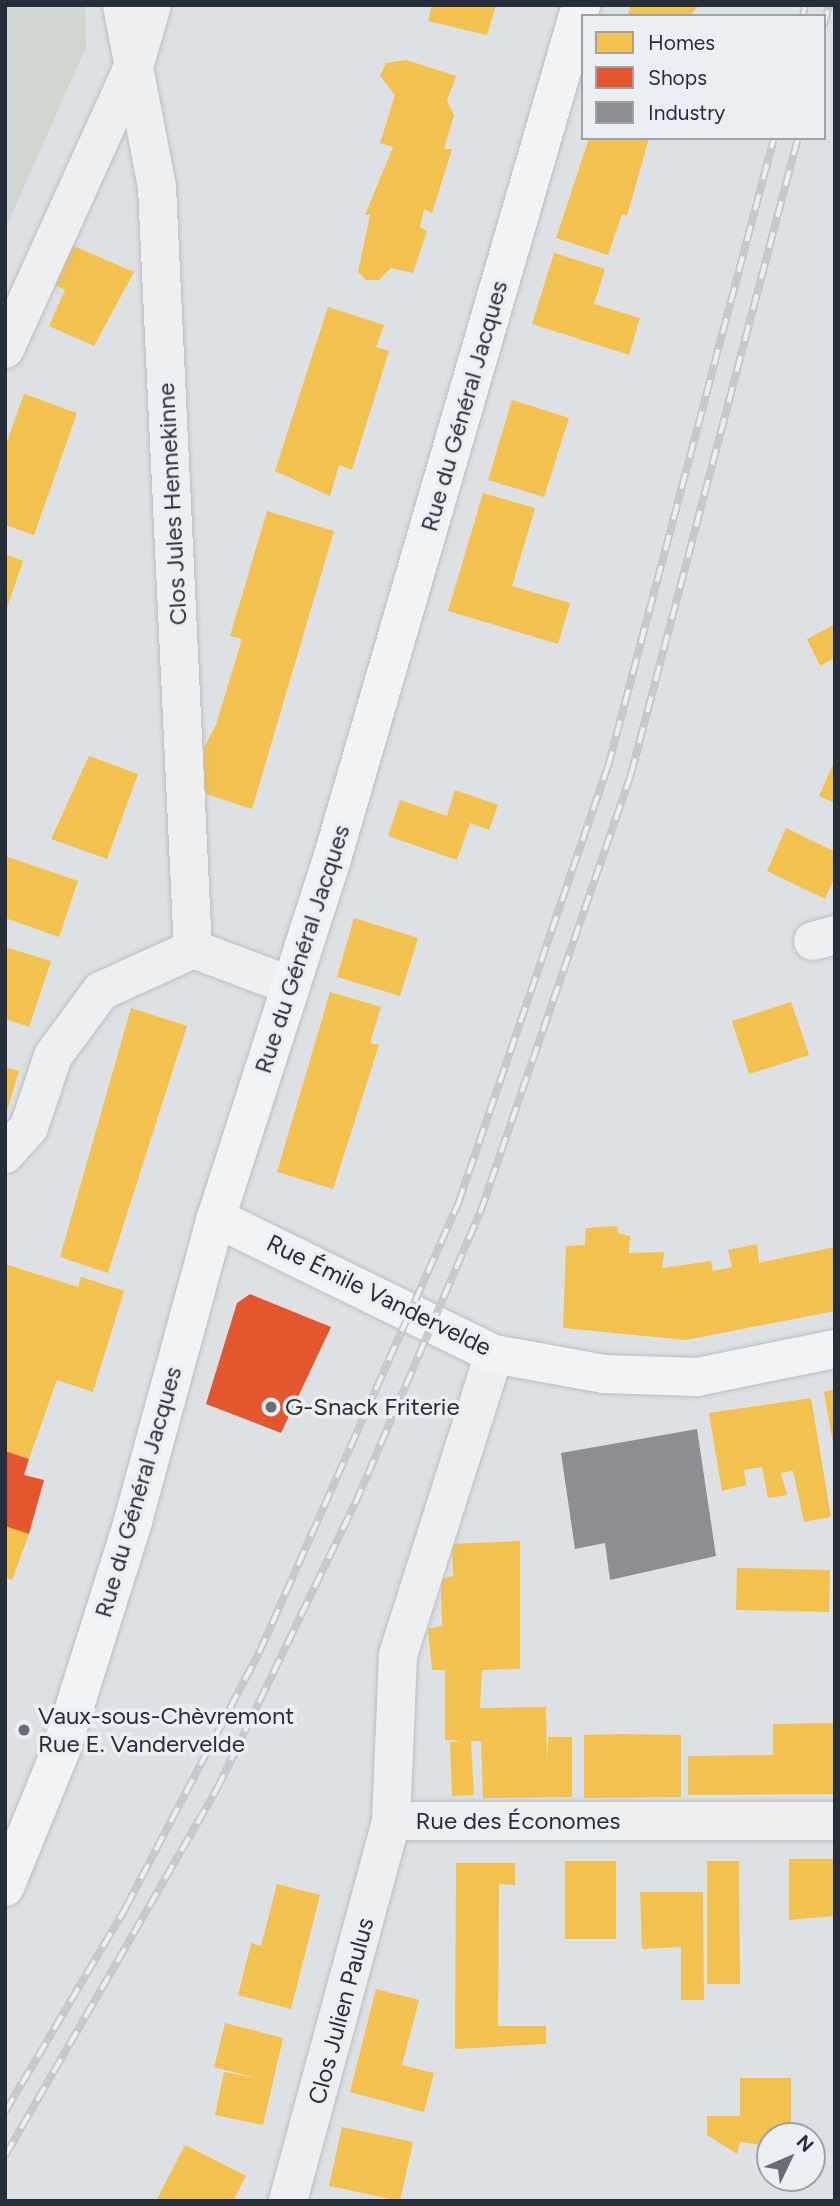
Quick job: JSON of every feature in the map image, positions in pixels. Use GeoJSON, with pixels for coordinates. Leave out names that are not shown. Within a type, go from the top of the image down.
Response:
{"type":"FeatureCollection","features":[{"type":"Feature","properties":{"kind":"main road","name":"Rue du Général Jacques"},"geometry":{"type":"LineString","coordinates":[[5,1887],[61,1750],[216,1218],[289,985],[581,5]]}},
{"type":"Feature","properties":{"kind":"main road","name":"Rue Émile Vandervelde"},"geometry":{"type":"LineString","coordinates":[[216,1218],[494,1354],[604,1374],[697,1377],[835,1349]]}},
{"type":"Feature","properties":{"kind":"street"},"geometry":{"type":"LineString","coordinates":[[122,5],[136,60]]}},
{"type":"Feature","properties":{"kind":"street","name":"Clos Jules Hennekinne"},"geometry":{"type":"LineString","coordinates":[[5,349],[136,60],[152,5]]}},
{"type":"Feature","properties":{"kind":"street","name":"Clos Jules Hennekinne"},"geometry":{"type":"LineString","coordinates":[[136,60],[157,187],[193,949]]}},
{"type":"Feature","properties":{"kind":"street"},"geometry":{"type":"LineString","coordinates":[[5,1154],[29,1127],[53,1056],[101,990],[193,949],[289,985]]}},
{"type":"Feature","properties":{"kind":"street","name":"Rue des Économes"},"geometry":{"type":"LineString","coordinates":[[494,1354],[398,1654],[391,1821],[835,1821]]}},
{"type":"Feature","properties":{"kind":"street","name":"Clos Julien Paulus"},"geometry":{"type":"LineString","coordinates":[[288,2201],[391,1821]]}},
{"type":"Feature","properties":{"kind":"shaded area"},"geometry":{"type":"Polygon","coordinates":[[[5,5],[85,5],[86,47],[5,230],[5,5]]]}},
{"type":"Feature","properties":{"kind":"building: Homes"},"geometry":{"type":"Polygon","coordinates":[[[432,5],[496,5],[487,35],[428,21],[432,5]]]}},
{"type":"Feature","properties":{"kind":"building: Homes"},"geometry":{"type":"Polygon","coordinates":[[[631,5],[699,5],[692,14],[628,14],[631,5]]]}},
{"type":"Feature","properties":{"kind":"building: Homes"},"geometry":{"type":"Polygon","coordinates":[[[406,60],[456,76],[447,101],[454,115],[444,149],[452,149],[432,213],[424,209],[420,227],[427,231],[413,273],[391,268],[379,280],[366,280],[358,272],[370,215],[365,215],[393,147],[380,143],[395,95],[380,76],[386,63],[406,60]]]}},
{"type":"Feature","properties":{"kind":"building: Homes"},"geometry":{"type":"Polygon","coordinates":[[[588,140],[648,140],[627,216],[622,214],[608,255],[556,238],[588,140]]]}},
{"type":"Feature","properties":{"kind":"building: Homes"},"geometry":{"type":"Polygon","coordinates":[[[71,245],[134,272],[94,346],[49,326],[65,290],[54,285],[71,245]]]}},
{"type":"Feature","properties":{"kind":"building: Homes"},"geometry":{"type":"Polygon","coordinates":[[[554,253],[605,269],[594,304],[640,318],[629,355],[532,324],[554,253]]]}},
{"type":"Feature","properties":{"kind":"building: Homes"},"geometry":{"type":"Polygon","coordinates":[[[328,307],[384,325],[376,347],[389,351],[352,470],[339,465],[330,496],[275,471],[328,307]]]}},
{"type":"Feature","properties":{"kind":"building: Homes"},"geometry":{"type":"Polygon","coordinates":[[[24,394],[77,413],[34,535],[5,525],[5,447],[24,394]]]}},
{"type":"Feature","properties":{"kind":"building: Homes"},"geometry":{"type":"Polygon","coordinates":[[[512,400],[569,418],[544,497],[488,480],[512,400]]]}},
{"type":"Feature","properties":{"kind":"building: Homes"},"geometry":{"type":"Polygon","coordinates":[[[483,493],[535,508],[512,586],[570,603],[558,644],[448,611],[483,493]]]}},
{"type":"Feature","properties":{"kind":"building: Homes"},"geometry":{"type":"Polygon","coordinates":[[[267,511],[334,531],[252,809],[203,793],[201,753],[216,725],[242,639],[230,636],[267,511]]]}},
{"type":"Feature","properties":{"kind":"building: Homes"},"geometry":{"type":"Polygon","coordinates":[[[5,554],[23,561],[6,611],[5,611],[5,554]]]}},
{"type":"Feature","properties":{"kind":"building: Homes"},"geometry":{"type":"Polygon","coordinates":[[[835,624],[835,658],[820,666],[807,639],[835,624]]]}},
{"type":"Feature","properties":{"kind":"building: Homes"},"geometry":{"type":"Polygon","coordinates":[[[89,756],[138,774],[107,859],[51,839],[89,756]]]}},
{"type":"Feature","properties":{"kind":"building: Homes"},"geometry":{"type":"Polygon","coordinates":[[[835,760],[835,803],[819,796],[835,760]]]}},
{"type":"Feature","properties":{"kind":"building: Homes"},"geometry":{"type":"Polygon","coordinates":[[[455,790],[498,805],[489,830],[470,823],[457,860],[388,836],[400,800],[447,816],[455,790]]]}},
{"type":"Feature","properties":{"kind":"building: Homes"},"geometry":{"type":"Polygon","coordinates":[[[786,828],[835,852],[835,877],[825,899],[767,871],[786,828]]]}},
{"type":"Feature","properties":{"kind":"building: Homes"},"geometry":{"type":"Polygon","coordinates":[[[5,856],[78,881],[59,937],[5,918],[5,856]]]}},
{"type":"Feature","properties":{"kind":"building: Homes"},"geometry":{"type":"Polygon","coordinates":[[[354,918],[418,938],[400,996],[337,977],[354,918]]]}},
{"type":"Feature","properties":{"kind":"building: Homes"},"geometry":{"type":"Polygon","coordinates":[[[5,947],[51,961],[29,1027],[5,1019],[5,947]]]}},
{"type":"Feature","properties":{"kind":"building: Homes"},"geometry":{"type":"Polygon","coordinates":[[[330,992],[381,1007],[370,1043],[379,1045],[333,1189],[277,1172],[330,992]]]}},
{"type":"Feature","properties":{"kind":"building: Homes"},"geometry":{"type":"Polygon","coordinates":[[[791,1002],[809,1055],[749,1074],[732,1021],[791,1002]]]}},
{"type":"Feature","properties":{"kind":"building: Homes"},"geometry":{"type":"Polygon","coordinates":[[[131,1008],[187,1026],[108,1273],[60,1257],[131,1008]]]}},
{"type":"Feature","properties":{"kind":"building: Homes"},"geometry":{"type":"Polygon","coordinates":[[[5,1067],[19,1071],[6,1114],[5,1114],[5,1067]]]}},
{"type":"Feature","properties":{"kind":"building: Homes"},"geometry":{"type":"Polygon","coordinates":[[[617,1226],[618,1233],[630,1236],[629,1253],[664,1252],[662,1268],[711,1261],[713,1271],[732,1267],[728,1250],[757,1244],[759,1263],[835,1247],[835,1311],[686,1340],[563,1328],[566,1246],[585,1245],[586,1228],[617,1226]]]}},
{"type":"Feature","properties":{"kind":"building: Homes"},"geometry":{"type":"Polygon","coordinates":[[[5,1264],[78,1287],[81,1277],[124,1291],[93,1392],[57,1380],[29,1459],[5,1451],[5,1264]]]}},
{"type":"Feature","properties":{"kind":"building: Homes"},"geometry":{"type":"Polygon","coordinates":[[[835,1389],[835,1442],[833,1443],[824,1392],[835,1389]]]}},
{"type":"Feature","properties":{"kind":"building: Homes"},"geometry":{"type":"Polygon","coordinates":[[[811,1398],[831,1517],[804,1522],[793,1471],[781,1473],[787,1495],[768,1498],[762,1467],[744,1470],[746,1485],[722,1491],[709,1413],[811,1398]]]}},
{"type":"Feature","properties":{"kind":"building: Homes"},"geometry":{"type":"Polygon","coordinates":[[[5,1526],[29,1534],[12,1580],[5,1578],[5,1526]]]}},
{"type":"Feature","properties":{"kind":"building: Homes"},"geometry":{"type":"Polygon","coordinates":[[[520,1541],[520,1669],[482,1670],[480,1708],[546,1707],[547,1765],[548,1737],[572,1737],[572,1797],[483,1798],[481,1741],[471,1741],[474,1795],[452,1796],[450,1742],[465,1741],[445,1740],[445,1670],[432,1670],[428,1629],[442,1626],[441,1579],[453,1576],[452,1544],[520,1541]]]}},
{"type":"Feature","properties":{"kind":"building: Homes"},"geometry":{"type":"Polygon","coordinates":[[[737,1568],[830,1570],[829,1612],[736,1610],[737,1568]]]}},
{"type":"Feature","properties":{"kind":"building: Homes"},"geometry":{"type":"Polygon","coordinates":[[[835,1723],[835,1794],[688,1795],[688,1756],[773,1755],[773,1724],[835,1723]]]}},
{"type":"Feature","properties":{"kind":"building: Homes"},"geometry":{"type":"Polygon","coordinates":[[[584,1735],[681,1735],[681,1797],[584,1798],[584,1735]]]}},
{"type":"Feature","properties":{"kind":"building: Homes"},"geometry":{"type":"Polygon","coordinates":[[[789,1859],[835,1859],[835,1916],[789,1920],[789,1859]]]}},
{"type":"Feature","properties":{"kind":"building: Homes"},"geometry":{"type":"Polygon","coordinates":[[[565,1861],[616,1861],[616,1939],[565,1939],[565,1861]]]}},
{"type":"Feature","properties":{"kind":"building: Homes"},"geometry":{"type":"Polygon","coordinates":[[[707,1861],[739,1861],[740,1984],[707,1984],[707,1861]]]}},
{"type":"Feature","properties":{"kind":"building: Homes"},"geometry":{"type":"Polygon","coordinates":[[[456,1863],[515,1863],[515,1885],[499,1884],[498,2026],[546,2026],[546,2044],[455,2049],[456,1863]]]}},
{"type":"Feature","properties":{"kind":"building: Homes"},"geometry":{"type":"Polygon","coordinates":[[[277,1884],[320,1895],[291,2009],[238,1995],[251,1943],[261,1946],[277,1884]]]}},
{"type":"Feature","properties":{"kind":"building: Homes"},"geometry":{"type":"Polygon","coordinates":[[[640,1892],[703,1892],[704,2000],[681,2000],[681,1947],[642,1949],[640,1892]]]}},
{"type":"Feature","properties":{"kind":"building: Homes"},"geometry":{"type":"Polygon","coordinates":[[[376,1989],[419,2000],[402,2065],[434,2073],[424,2112],[350,2092],[376,1989]]]}},
{"type":"Feature","properties":{"kind":"building: Homes"},"geometry":{"type":"Polygon","coordinates":[[[225,2023],[283,2038],[263,2125],[215,2115],[224,2072],[256,2078],[214,2067],[225,2023]]]}},
{"type":"Feature","properties":{"kind":"building: Homes"},"geometry":{"type":"Polygon","coordinates":[[[740,2078],[791,2078],[791,2122],[756,2122],[756,2144],[740,2142],[737,2154],[707,2135],[707,2116],[740,2116],[740,2078]]]}},
{"type":"Feature","properties":{"kind":"building: Homes"},"geometry":{"type":"Polygon","coordinates":[[[342,2127],[413,2142],[400,2201],[329,2186],[342,2127]]]}},
{"type":"Feature","properties":{"kind":"building: Homes"},"geometry":{"type":"Polygon","coordinates":[[[185,2145],[246,2176],[233,2201],[156,2201],[185,2145]]]}},
{"type":"Feature","properties":{"kind":"building: Shops"},"geometry":{"type":"Polygon","coordinates":[[[250,1294],[331,1327],[281,1433],[206,1404],[237,1303],[250,1294]]]}},
{"type":"Feature","properties":{"kind":"building: Shops"},"geometry":{"type":"Polygon","coordinates":[[[5,1451],[29,1459],[24,1475],[44,1480],[29,1534],[5,1526],[5,1451]]]}},
{"type":"Feature","properties":{"kind":"building: Industry"},"geometry":{"type":"Polygon","coordinates":[[[697,1429],[716,1556],[610,1580],[605,1543],[575,1549],[561,1453],[697,1429]]]}},
{"type":"Feature","properties":{"kind":"railway"},"geometry":{"type":"LineString","coordinates":[[803,14],[805,5]]}},
{"type":"Feature","properties":{"kind":"railway"},"geometry":{"type":"LineString","coordinates":[[826,18],[829,5]]}},
{"type":"Feature","properties":{"kind":"railway"},"geometry":{"type":"LineString","coordinates":[[5,2112],[126,1907],[259,1653],[458,1204],[608,767],[773,140]]}},
{"type":"Feature","properties":{"kind":"railway"},"geometry":{"type":"LineString","coordinates":[[5,2156],[217,1789],[355,1504],[480,1213],[631,774],[797,140]]}},
{"type":"Feature","properties":{"kind":"place","name":"G-Snack Friterie"},"geometry":{"type":"Point","coordinates":[271,1407]}},
{"type":"Feature","properties":{"kind":"place","name":"Vaux-sous-Chèvremont Rue E. Vandervelde"},"geometry":{"type":"Point","coordinates":[24,1730]}}]}
